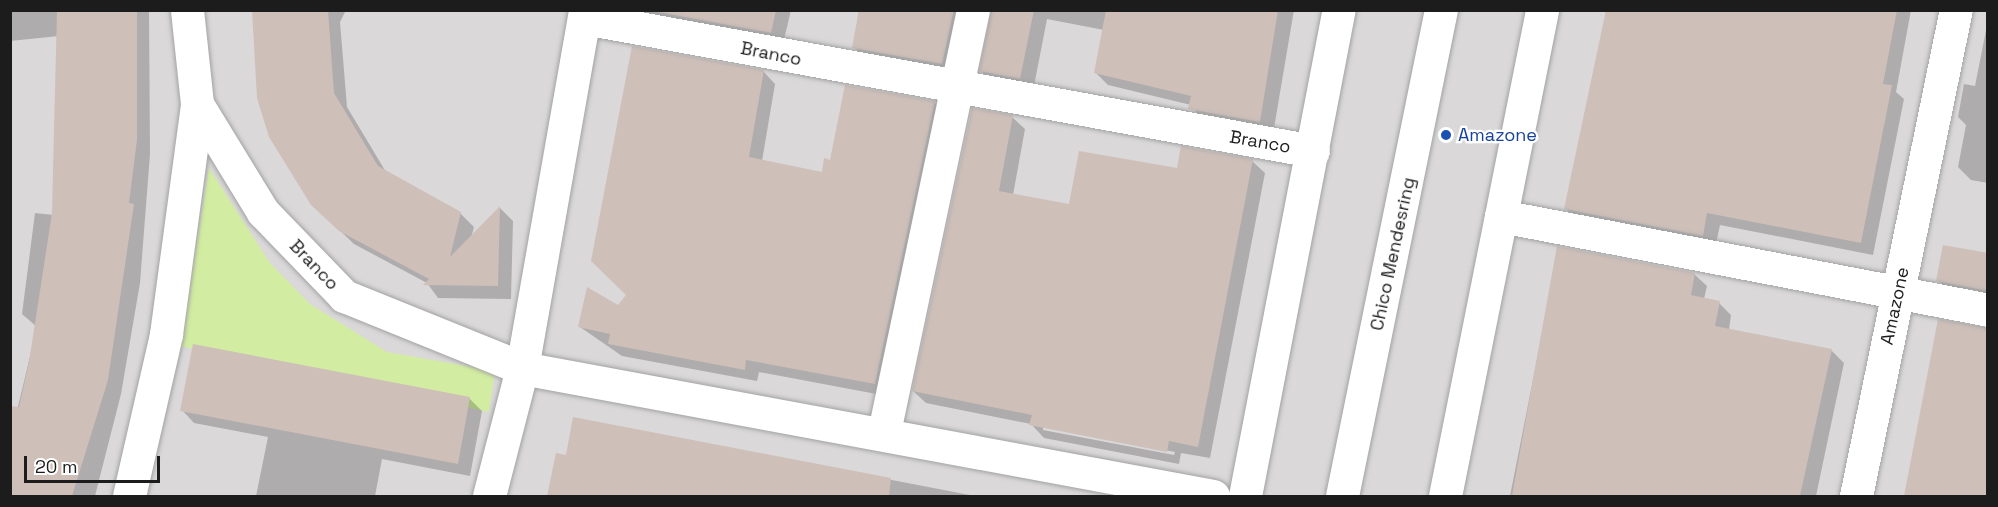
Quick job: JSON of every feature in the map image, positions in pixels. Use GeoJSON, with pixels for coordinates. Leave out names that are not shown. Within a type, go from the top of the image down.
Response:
{"type":"FeatureCollection","features":[{"type":"Feature","properties":{"kind":"street","name":"Branco"},"geometry":{"type":"LineString","coordinates":[[129,496],[166,334],[197,104],[187,10]]}},
{"type":"Feature","properties":{"kind":"street"},"geometry":{"type":"LineString","coordinates":[[884,432],[973,10]]}},
{"type":"Feature","properties":{"kind":"street"},"geometry":{"type":"LineString","coordinates":[[1245,496],[1339,10]]}},
{"type":"Feature","properties":{"kind":"street","name":"Chico Mendesring"},"geometry":{"type":"LineString","coordinates":[[1342,496],[1441,10]]}},
{"type":"Feature","properties":{"kind":"street"},"geometry":{"type":"LineString","coordinates":[[1445,496],[1542,10]]}},
{"type":"Feature","properties":{"kind":"street","name":"Amazone"},"geometry":{"type":"LineString","coordinates":[[1856,496],[1956,10]]}},
{"type":"Feature","properties":{"kind":"street","name":"Branco"},"geometry":{"type":"LineString","coordinates":[[489,496],[522,368],[585,14],[958,89],[1313,151]]}},
{"type":"Feature","properties":{"kind":"street","name":"Branco"},"geometry":{"type":"LineString","coordinates":[[197,104],[263,212],[344,296],[522,368],[884,432],[1213,496]]}},
{"type":"Feature","properties":{"kind":"street"},"geometry":{"type":"LineString","coordinates":[[1501,216],[1988,310]]}},
{"type":"Feature","properties":{"kind":"shaded area"},"geometry":{"type":"Polygon","coordinates":[[[11,11],[1987,11],[1987,496],[11,496],[11,11]]]}},
{"type":"Feature","properties":{"kind":"green space"},"geometry":{"type":"Polygon","coordinates":[[[209,168],[270,263],[310,304],[387,352],[495,371],[489,412],[180,346],[209,168]]]}},
{"type":"Feature","properties":{"kind":"building"},"geometry":{"type":"Polygon","coordinates":[[[57,10],[137,10],[137,140],[129,203],[134,204],[108,380],[72,496],[10,496],[10,406],[19,407],[29,362],[52,213],[57,10]]]}},
{"type":"Feature","properties":{"kind":"building"},"geometry":{"type":"Polygon","coordinates":[[[252,10],[328,10],[334,93],[378,166],[461,212],[450,257],[500,206],[498,286],[423,285],[429,279],[339,231],[311,205],[269,137],[257,98],[252,10]]]}},
{"type":"Feature","properties":{"kind":"building"},"geometry":{"type":"Polygon","coordinates":[[[647,10],[776,10],[771,33],[647,10]]]}},
{"type":"Feature","properties":{"kind":"building"},"geometry":{"type":"Polygon","coordinates":[[[859,10],[954,10],[942,64],[852,48],[859,10]]]}},
{"type":"Feature","properties":{"kind":"building"},"geometry":{"type":"Polygon","coordinates":[[[991,10],[1034,10],[1020,79],[979,71],[991,10]]]}},
{"type":"Feature","properties":{"kind":"building"},"geometry":{"type":"Polygon","coordinates":[[[1106,10],[1278,10],[1260,122],[1188,109],[1191,96],[1094,73],[1106,10]]]}},
{"type":"Feature","properties":{"kind":"building"},"geometry":{"type":"Polygon","coordinates":[[[1606,10],[1897,10],[1883,84],[1892,85],[1861,243],[1707,213],[1703,236],[1564,209],[1606,10]]]}},
{"type":"Feature","properties":{"kind":"building"},"geometry":{"type":"Polygon","coordinates":[[[632,46],[764,70],[749,157],[822,172],[824,158],[830,160],[845,85],[935,101],[875,384],[746,360],[745,370],[608,344],[610,334],[578,327],[587,287],[618,305],[626,295],[591,261],[632,46]]]}},
{"type":"Feature","properties":{"kind":"building"},"geometry":{"type":"Polygon","coordinates":[[[972,108],[1013,115],[999,191],[1069,204],[1079,151],[1177,168],[1181,146],[1253,159],[1198,447],[1169,441],[1167,452],[1029,425],[1032,415],[912,391],[972,108]]]}},
{"type":"Feature","properties":{"kind":"building"},"geometry":{"type":"Polygon","coordinates":[[[1943,245],[1988,253],[1988,291],[1936,281],[1943,245]]]}},
{"type":"Feature","properties":{"kind":"building"},"geometry":{"type":"Polygon","coordinates":[[[1557,246],[1695,273],[1691,295],[1720,301],[1715,326],[1832,349],[1800,496],[1512,496],[1557,246]]]}},
{"type":"Feature","properties":{"kind":"building"},"geometry":{"type":"Polygon","coordinates":[[[1938,319],[1988,328],[1988,496],[1904,496],[1938,319]]]}},
{"type":"Feature","properties":{"kind":"building"},"geometry":{"type":"Polygon","coordinates":[[[193,344],[470,397],[458,464],[180,411],[193,344]]]}},
{"type":"Feature","properties":{"kind":"building"},"geometry":{"type":"Polygon","coordinates":[[[573,417],[891,478],[889,496],[547,496],[556,453],[566,455],[573,417]]]}},
{"type":"Feature","properties":{"kind":"place","name":"Amazone"},"geometry":{"type":"Point","coordinates":[1446,135]}}]}
